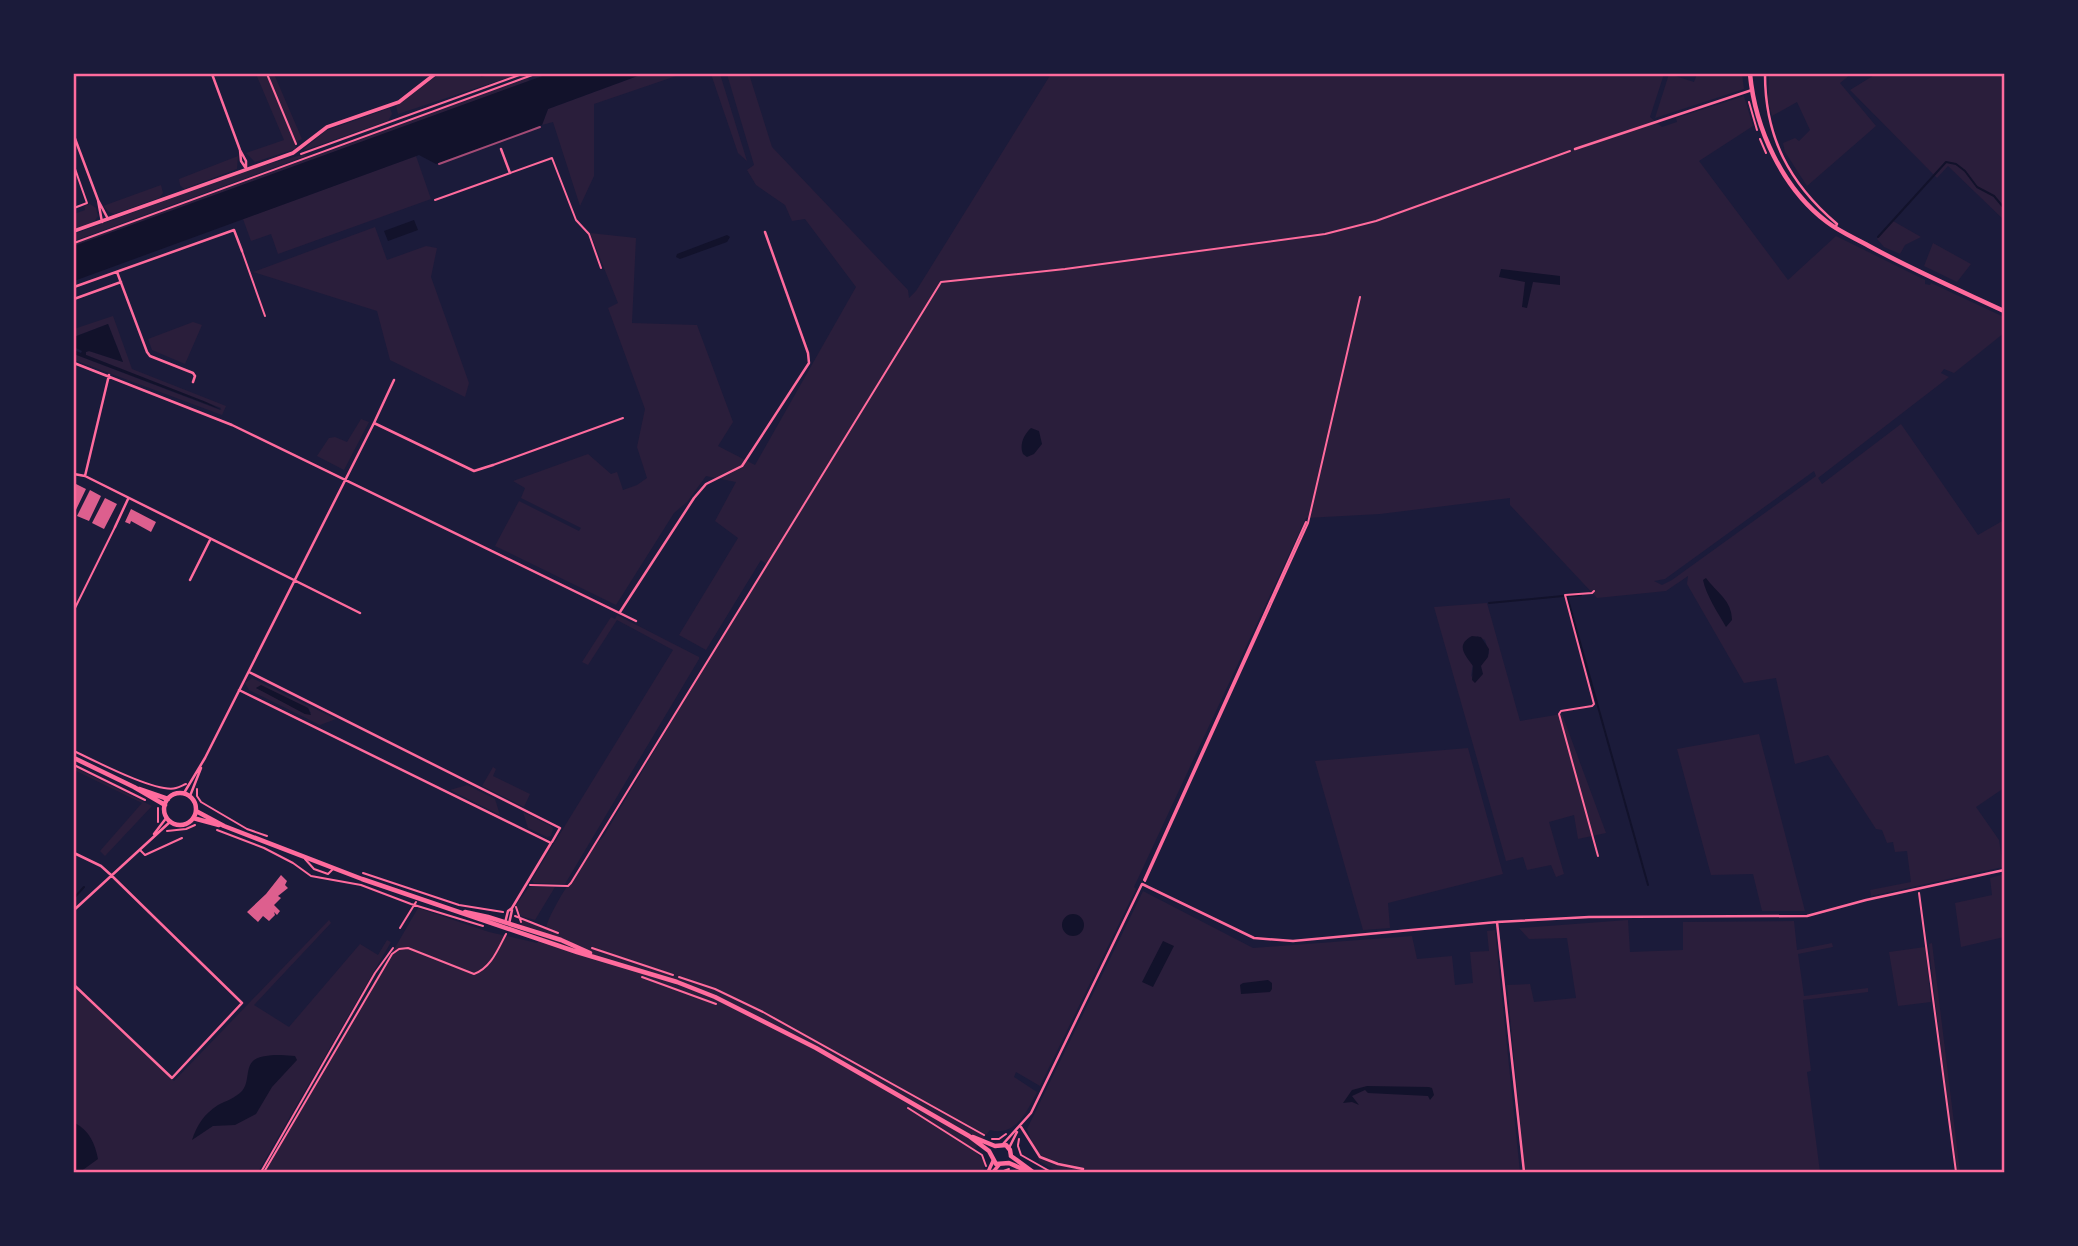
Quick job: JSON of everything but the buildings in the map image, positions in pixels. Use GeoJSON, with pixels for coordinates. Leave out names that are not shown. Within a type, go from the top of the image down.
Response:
{"type":"FeatureCollection","features":[{"type":"Feature","properties":{"kind":"main road"},"geometry":{"type":"LineString","coordinates":[[1750,74],[1756,110],[1767,142],[1778,164],[1802,198],[1819,215],[1835,228],[1895,260],[2004,311]]}},
{"type":"Feature","properties":{"kind":"main road"},"geometry":{"type":"LineString","coordinates":[[74,758],[165,805],[169,819],[183,824],[193,818],[196,811],[195,803],[187,795],[175,794],[165,805]]}},
{"type":"Feature","properties":{"kind":"main road"},"geometry":{"type":"LineString","coordinates":[[134,787],[169,799]]}},
{"type":"Feature","properties":{"kind":"main road"},"geometry":{"type":"LineString","coordinates":[[196,811],[225,826],[305,858],[458,912],[677,982],[741,1009],[816,1048],[969,1136],[995,1146],[1003,1144],[1009,1149],[1011,1156],[1031,1172]]}},
{"type":"Feature","properties":{"kind":"main road"},"geometry":{"type":"LineString","coordinates":[[193,818],[225,826]]}},
{"type":"Feature","properties":{"kind":"main road"},"geometry":{"type":"LineString","coordinates":[[969,1136],[990,1153],[993,1161],[1031,1172]]}},
{"type":"Feature","properties":{"kind":"main road"},"geometry":{"type":"LineString","coordinates":[[990,1153],[995,1146]]}},
{"type":"Feature","properties":{"kind":"main road"},"geometry":{"type":"LineString","coordinates":[[1007,1163],[1011,1156]]}},
{"type":"Feature","properties":{"kind":"street"},"geometry":{"type":"LineString","coordinates":[[212,74],[246,169]]}},
{"type":"Feature","properties":{"kind":"street"},"geometry":{"type":"LineString","coordinates":[[74,231],[262,163],[300,152],[327,127],[398,102],[435,74]]}},
{"type":"Feature","properties":{"kind":"street"},"geometry":{"type":"LineString","coordinates":[[1765,74],[1766,101],[1784,163],[1805,193],[1837,224],[1835,228]]}},
{"type":"Feature","properties":{"kind":"street"},"geometry":{"type":"LineString","coordinates":[[1575,149],[1752,90]]}},
{"type":"Feature","properties":{"kind":"street"},"geometry":{"type":"LineString","coordinates":[[74,136],[106,220]]}},
{"type":"Feature","properties":{"kind":"street"},"geometry":{"type":"LineString","coordinates":[[501,149],[510,173]]}},
{"type":"Feature","properties":{"kind":"street"},"geometry":{"type":"LineString","coordinates":[[74,287],[234,230],[242,251]]}},
{"type":"Feature","properties":{"kind":"street"},"geometry":{"type":"LineString","coordinates":[[620,612],[694,498],[706,484],[742,467],[809,363],[808,353],[765,232]]}},
{"type":"Feature","properties":{"kind":"street"},"geometry":{"type":"LineString","coordinates":[[117,272],[147,352],[150,356],[192,373],[195,376],[193,382]]}},
{"type":"Feature","properties":{"kind":"street"},"geometry":{"type":"LineString","coordinates":[[74,299],[121,282]]}},
{"type":"Feature","properties":{"kind":"street"},"geometry":{"type":"LineString","coordinates":[[74,363],[232,425],[636,621]]}},
{"type":"Feature","properties":{"kind":"street"},"geometry":{"type":"LineString","coordinates":[[85,476],[109,375]]}},
{"type":"Feature","properties":{"kind":"street"},"geometry":{"type":"LineString","coordinates":[[187,795],[394,380]]}},
{"type":"Feature","properties":{"kind":"street"},"geometry":{"type":"LineString","coordinates":[[374,423],[474,471],[492,465]]}},
{"type":"Feature","properties":{"kind":"street"},"geometry":{"type":"LineString","coordinates":[[74,474],[85,476],[360,614]]}},
{"type":"Feature","properties":{"kind":"street"},"geometry":{"type":"LineString","coordinates":[[115,527],[128,499]]}},
{"type":"Feature","properties":{"kind":"street"},"geometry":{"type":"LineString","coordinates":[[190,580],[210,540]]}},
{"type":"Feature","properties":{"kind":"street"},"geometry":{"type":"LineString","coordinates":[[248,672],[560,828],[514,902],[506,927]]}},
{"type":"Feature","properties":{"kind":"street"},"geometry":{"type":"LineString","coordinates":[[239,690],[551,843]]}},
{"type":"Feature","properties":{"kind":"street"},"geometry":{"type":"LineString","coordinates":[[74,910],[169,819]]}},
{"type":"Feature","properties":{"kind":"street"},"geometry":{"type":"LineString","coordinates":[[74,853],[111,874],[242,1003],[172,1078],[74,985]]}},
{"type":"Feature","properties":{"kind":"street"},"geometry":{"type":"LineString","coordinates":[[1003,1144],[1031,1114],[1142,884],[1254,938],[1293,941],[1497,922],[1625,915],[1807,916],[2004,870]]}},
{"type":"Feature","properties":{"kind":"street"},"geometry":{"type":"LineString","coordinates":[[1497,922],[1524,1172]]}},
{"type":"Feature","properties":{"kind":"street"},"geometry":{"type":"LineString","coordinates":[[1009,1149],[1019,1128]]}},
{"type":"Feature","properties":{"kind":"street"},"geometry":{"type":"LineString","coordinates":[[1019,1128],[1040,1157],[1083,1169]]}},
{"type":"Feature","properties":{"kind":"street"},"geometry":{"type":"LineString","coordinates":[[988,1172],[993,1161]]}},
{"type":"Feature","properties":{"kind":"street"},"geometry":{"type":"LineString","coordinates":[[993,1172],[999,1164]]}},
{"type":"Feature","properties":{"kind":"lane"},"geometry":{"type":"LineString","coordinates":[[435,200],[552,158],[576,220],[589,234],[601,268]]}},
{"type":"Feature","properties":{"kind":"lane"},"geometry":{"type":"LineString","coordinates":[[74,166],[87,203],[74,208]]}},
{"type":"Feature","properties":{"kind":"lane"},"geometry":{"type":"LineString","coordinates":[[242,251],[265,316]]}},
{"type":"Feature","properties":{"kind":"lane"},"geometry":{"type":"LineString","coordinates":[[492,465],[623,418]]}},
{"type":"Feature","properties":{"kind":"lane"},"geometry":{"type":"LineString","coordinates":[[74,610],[115,527]]}},
{"type":"Feature","properties":{"kind":"lane"},"geometry":{"type":"LineString","coordinates":[[139,849],[145,855],[182,838]]}},
{"type":"Feature","properties":{"kind":"path"},"geometry":{"type":"LineString","coordinates":[[267,74],[303,159]]}},
{"type":"Feature","properties":{"kind":"path"},"geometry":{"type":"LineString","coordinates":[[300,152],[522,74]]}},
{"type":"Feature","properties":{"kind":"path"},"geometry":{"type":"LineString","coordinates":[[74,243],[535,74]]}},
{"type":"Feature","properties":{"kind":"path"},"geometry":{"type":"LineString","coordinates":[[1749,103],[1769,158]]}},
{"type":"Feature","properties":{"kind":"path"},"geometry":{"type":"LineString","coordinates":[[525,885],[566,886],[570,883],[942,282],[1065,269],[1325,234],[1376,220],[1575,149]]}},
{"type":"Feature","properties":{"kind":"path"},"geometry":{"type":"LineString","coordinates":[[106,220],[110,229]]}},
{"type":"Feature","properties":{"kind":"path"},"geometry":{"type":"LineString","coordinates":[[1142,884],[1308,523],[1360,297]]}},
{"type":"Feature","properties":{"kind":"path"},"geometry":{"type":"LineString","coordinates":[[1142,884],[1306,522]]}},
{"type":"Feature","properties":{"kind":"path"},"geometry":{"type":"LineString","coordinates":[[1593,592],[1566,596],[1594,704],[1561,711],[1559,714],[1598,856]]}},
{"type":"Feature","properties":{"kind":"path"},"geometry":{"type":"LineString","coordinates":[[74,751],[128,776],[162,787]]}},
{"type":"Feature","properties":{"kind":"path"},"geometry":{"type":"LineString","coordinates":[[74,765],[145,800]]}},
{"type":"Feature","properties":{"kind":"path"},"geometry":{"type":"LineString","coordinates":[[208,807],[272,838]]}},
{"type":"Feature","properties":{"kind":"path"},"geometry":{"type":"LineString","coordinates":[[209,827],[264,848],[293,863],[310,876],[361,885],[485,927]]}},
{"type":"Feature","properties":{"kind":"path"},"geometry":{"type":"LineString","coordinates":[[363,873],[458,905],[499,911]]}},
{"type":"Feature","properties":{"kind":"path"},"geometry":{"type":"LineString","coordinates":[[1918,888],[1956,1172]]}},
{"type":"Feature","properties":{"kind":"path"},"geometry":{"type":"LineString","coordinates":[[400,928],[418,898]]}},
{"type":"Feature","properties":{"kind":"path"},"geometry":{"type":"LineString","coordinates":[[514,902],[520,918]]}},
{"type":"Feature","properties":{"kind":"path"},"geometry":{"type":"LineString","coordinates":[[262,1172],[392,954],[399,948],[408,948],[470,974],[477,973],[490,963],[506,927]]}},
{"type":"Feature","properties":{"kind":"path"},"geometry":{"type":"LineString","coordinates":[[262,1172],[375,974],[393,948]]}},
{"type":"Feature","properties":{"kind":"path"},"geometry":{"type":"LineString","coordinates":[[641,977],[722,1007]]}},
{"type":"Feature","properties":{"kind":"path"},"geometry":{"type":"LineString","coordinates":[[908,1108],[982,1155],[985,1165]]}},
{"type":"Feature","properties":{"kind":"path"},"geometry":{"type":"LineString","coordinates":[[988,1137],[995,1139],[1003,1136]]}},
{"type":"Feature","properties":{"kind":"path"},"geometry":{"type":"LineString","coordinates":[[1018,1145],[1021,1155],[1051,1172]]}},
{"type":"Feature","properties":{"kind":"path"},"geometry":{"type":"LineString","coordinates":[[1001,1172],[1005,1169],[1014,1172]]}},
{"type":"Feature","properties":{"kind":"shaded area"},"geometry":{"type":"Polygon","coordinates":[[[256,74],[274,74],[302,139],[298,141],[295,149],[255,162],[246,153],[284,140],[256,74]]]}},
{"type":"Feature","properties":{"kind":"shaded area"},"geometry":{"type":"Polygon","coordinates":[[[439,74],[480,74],[481,77],[491,74],[519,74],[398,114],[396,106],[439,74]]]}},
{"type":"Feature","properties":{"kind":"shaded area"},"geometry":{"type":"Polygon","coordinates":[[[548,74],[643,74],[548,109],[542,125],[436,164],[419,155],[74,281],[74,246],[548,74]]]}},
{"type":"Feature","properties":{"kind":"shaded area"},"geometry":{"type":"Polygon","coordinates":[[[643,74],[682,74],[594,104],[594,176],[580,206],[553,122],[542,125],[548,109],[643,74]]]}},
{"type":"Feature","properties":{"kind":"shaded area"},"geometry":{"type":"Polygon","coordinates":[[[711,74],[720,74],[747,161],[738,153],[711,74]]]}},
{"type":"Feature","properties":{"kind":"shaded area"},"geometry":{"type":"Polygon","coordinates":[[[727,74],[749,74],[772,147],[908,290],[909,298],[916,291],[1051,74],[1664,74],[1650,117],[1662,127],[1677,122],[1676,118],[1744,96],[1753,126],[1699,161],[1788,280],[1836,236],[1925,280],[1925,284],[1931,283],[2004,317],[2004,333],[1954,373],[1944,369],[1941,373],[1949,377],[1818,478],[1822,484],[1901,424],[1978,535],[2004,520],[2004,788],[1976,807],[1999,840],[2003,867],[1871,896],[1870,890],[1911,882],[1907,851],[1895,852],[1893,842],[1887,843],[1882,830],[1876,829],[1828,755],[1795,764],[1776,678],[1744,683],[1687,584],[1688,576],[1666,591],[1597,598],[1510,505],[1510,498],[1380,514],[1306,518],[1134,887],[1136,889],[1040,1086],[1016,1072],[1014,1077],[1037,1092],[1020,1121],[1007,1130],[990,1130],[974,1150],[985,1162],[983,1172],[265,1172],[418,908],[489,932],[537,943],[543,933],[521,926],[522,919],[546,928],[562,895],[579,867],[603,837],[766,564],[761,560],[706,650],[679,635],[738,538],[715,521],[736,482],[706,476],[687,502],[674,513],[616,605],[495,546],[519,501],[579,531],[581,528],[521,498],[525,488],[513,481],[588,454],[611,474],[617,472],[623,490],[647,478],[637,447],[645,409],[608,308],[618,303],[590,233],[636,238],[632,323],[697,325],[733,422],[718,446],[755,465],[856,287],[805,219],[792,221],[785,205],[756,185],[747,170],[754,165],[727,74]],[[1814,471],[1665,579],[1654,581],[1662,585],[1672,580],[1816,476],[1814,471]]]}},
{"type":"Feature","properties":{"kind":"shaded area"},"geometry":{"type":"Polygon","coordinates":[[[1669,74],[1694,82],[1697,74],[1742,74],[1744,89],[1655,118],[1669,74]]]}},
{"type":"Feature","properties":{"kind":"shaded area"},"geometry":{"type":"Polygon","coordinates":[[[1769,74],[1851,74],[1840,83],[1876,126],[1807,186],[1785,152],[1783,143],[1795,138],[1799,141],[1810,130],[1797,102],[1772,116],[1768,101],[1769,74]]]}},
{"type":"Feature","properties":{"kind":"shaded area"},"geometry":{"type":"Polygon","coordinates":[[[1876,74],[2004,74],[2004,220],[1948,166],[1937,178],[1850,90],[1876,74]]]}},
{"type":"Feature","properties":{"kind":"shaded area"},"geometry":{"type":"Polygon","coordinates":[[[528,78],[529,81],[74,246],[74,244],[528,78]]]}},
{"type":"Feature","properties":{"kind":"shaded area"},"geometry":{"type":"Polygon","coordinates":[[[390,108],[392,114],[388,121],[304,149],[325,131],[390,108]]]}},
{"type":"Feature","properties":{"kind":"shaded area"},"geometry":{"type":"Polygon","coordinates":[[[305,154],[306,156],[74,241],[74,234],[257,167],[305,154]]]}},
{"type":"Feature","properties":{"kind":"shaded area"},"geometry":{"type":"Polygon","coordinates":[[[238,156],[237,169],[184,189],[180,185],[179,179],[238,156]]]}},
{"type":"Feature","properties":{"kind":"shaded area"},"geometry":{"type":"Polygon","coordinates":[[[416,156],[431,199],[278,254],[271,234],[251,241],[243,219],[416,156]]]}},
{"type":"Feature","properties":{"kind":"shaded area"},"geometry":{"type":"Polygon","coordinates":[[[161,185],[163,193],[159,198],[114,214],[103,206],[161,185]]]}},
{"type":"Feature","properties":{"kind":"shaded area"},"geometry":{"type":"Polygon","coordinates":[[[90,204],[96,208],[98,216],[94,222],[74,229],[74,214],[85,210],[84,206],[90,204]]]}},
{"type":"Feature","properties":{"kind":"shaded area"},"geometry":{"type":"Polygon","coordinates":[[[414,220],[418,230],[388,241],[384,231],[414,220]]]}},
{"type":"Feature","properties":{"kind":"shaded area"},"geometry":{"type":"Polygon","coordinates":[[[1893,221],[1921,237],[1905,245],[1900,254],[1884,247],[1877,239],[1893,221]]]}},
{"type":"Feature","properties":{"kind":"shaded area"},"geometry":{"type":"Polygon","coordinates":[[[375,227],[387,260],[426,246],[437,248],[431,277],[469,383],[465,397],[390,360],[377,311],[253,272],[375,227]]]}},
{"type":"Feature","properties":{"kind":"shaded area"},"geometry":{"type":"Polygon","coordinates":[[[727,235],[730,237],[727,242],[680,259],[676,257],[677,254],[727,235]]]}},
{"type":"Feature","properties":{"kind":"shaded area"},"geometry":{"type":"Polygon","coordinates":[[[1933,243],[1971,264],[1957,282],[1924,266],[1933,243]]]}},
{"type":"Feature","properties":{"kind":"shaded area"},"geometry":{"type":"Polygon","coordinates":[[[1501,269],[1560,276],[1560,285],[1533,282],[1527,308],[1522,307],[1525,282],[1499,277],[1501,269]]]}},
{"type":"Feature","properties":{"kind":"shaded area"},"geometry":{"type":"Polygon","coordinates":[[[113,316],[132,369],[226,406],[222,415],[74,360],[74,354],[220,410],[221,408],[86,355],[89,351],[123,362],[108,324],[74,337],[74,329],[113,316]]]}},
{"type":"Feature","properties":{"kind":"shaded area"},"geometry":{"type":"Polygon","coordinates":[[[193,322],[202,325],[185,364],[152,350],[148,339],[193,322]]]}},
{"type":"Feature","properties":{"kind":"shaded area"},"geometry":{"type":"Polygon","coordinates":[[[108,324],[123,362],[89,351],[86,355],[222,410],[74,354],[74,350],[81,353],[82,351],[74,347],[74,337],[108,324]]]}},
{"type":"Feature","properties":{"kind":"shaded area"},"geometry":{"type":"Polygon","coordinates":[[[361,419],[369,422],[344,470],[317,456],[329,438],[335,437],[347,442],[361,419]]]}},
{"type":"Feature","properties":{"kind":"shaded area"},"geometry":{"type":"Polygon","coordinates":[[[1031,428],[1039,431],[1042,444],[1034,454],[1027,457],[1023,454],[1022,443],[1031,428]]]}},
{"type":"Feature","properties":{"kind":"shaded area"},"geometry":{"type":"Polygon","coordinates":[[[1706,578],[1729,607],[1732,620],[1726,627],[1707,592],[1703,580],[1706,578]]]}},
{"type":"Feature","properties":{"kind":"shaded area"},"geometry":{"type":"Polygon","coordinates":[[[1487,603],[1520,721],[1562,714],[1606,833],[1578,839],[1574,815],[1549,822],[1564,874],[1556,877],[1551,865],[1527,870],[1523,857],[1506,861],[1434,607],[1487,603]],[[1477,636],[1471,677],[1489,653],[1485,640],[1477,636]]]}},
{"type":"Feature","properties":{"kind":"shaded area"},"geometry":{"type":"Polygon","coordinates":[[[617,615],[699,659],[565,884],[534,883],[534,876],[673,650],[617,620],[588,665],[582,662],[611,617],[615,619],[617,615]]]}},
{"type":"Feature","properties":{"kind":"shaded area"},"geometry":{"type":"Polygon","coordinates":[[[1472,636],[1481,637],[1489,649],[1488,657],[1481,666],[1483,674],[1475,683],[1472,680],[1473,666],[1463,650],[1464,643],[1472,636]]]}},
{"type":"Feature","properties":{"kind":"shaded area"},"geometry":{"type":"Polygon","coordinates":[[[252,678],[336,719],[320,725],[249,690],[245,683],[252,678]],[[261,686],[256,688],[305,714],[311,713],[308,708],[261,686]]]}},
{"type":"Feature","properties":{"kind":"shaded area"},"geometry":{"type":"Polygon","coordinates":[[[261,685],[308,708],[311,715],[256,688],[261,685]]]}},
{"type":"Feature","properties":{"kind":"shaded area"},"geometry":{"type":"Polygon","coordinates":[[[1759,734],[1805,911],[1762,911],[1753,874],[1711,875],[1677,749],[1759,734]]]}},
{"type":"Feature","properties":{"kind":"shaded area"},"geometry":{"type":"Polygon","coordinates":[[[1468,748],[1503,874],[1388,903],[1390,928],[1363,930],[1315,761],[1468,748]]]}},
{"type":"Feature","properties":{"kind":"shaded area"},"geometry":{"type":"Polygon","coordinates":[[[74,767],[152,806],[105,856],[100,851],[142,803],[74,770],[74,767]]]}},
{"type":"Feature","properties":{"kind":"shaded area"},"geometry":{"type":"Polygon","coordinates":[[[493,767],[496,769],[493,776],[530,794],[524,807],[482,786],[493,767]]]}},
{"type":"Feature","properties":{"kind":"shaded area"},"geometry":{"type":"Polygon","coordinates":[[[467,785],[495,799],[500,815],[450,790],[467,785]]]}},
{"type":"Feature","properties":{"kind":"shaded area"},"geometry":{"type":"Polygon","coordinates":[[[523,812],[551,826],[551,836],[547,837],[528,828],[523,812]]]}},
{"type":"Feature","properties":{"kind":"shaded area"},"geometry":{"type":"Polygon","coordinates":[[[2004,874],[2004,937],[1961,947],[1955,903],[1992,895],[1990,878],[2004,874]]]}},
{"type":"Feature","properties":{"kind":"shaded area"},"geometry":{"type":"Polygon","coordinates":[[[529,887],[555,887],[535,920],[521,916],[516,905],[529,887]]]}},
{"type":"Feature","properties":{"kind":"shaded area"},"geometry":{"type":"Polygon","coordinates":[[[1143,891],[1253,948],[1412,936],[1417,959],[1452,956],[1455,985],[1473,983],[1470,952],[1489,951],[1487,931],[1495,930],[1520,1172],[1058,1172],[1039,1161],[1027,1129],[1143,891]]]}},
{"type":"Feature","properties":{"kind":"shaded area"},"geometry":{"type":"Polygon","coordinates":[[[1073,914],[1081,917],[1084,925],[1081,933],[1073,936],[1065,933],[1062,925],[1065,917],[1073,914]]]}},
{"type":"Feature","properties":{"kind":"shaded area"},"geometry":{"type":"Polygon","coordinates":[[[329,920],[331,923],[254,1005],[289,1027],[360,944],[378,955],[387,940],[391,942],[258,1172],[74,1172],[74,987],[174,1081],[329,920]]]}},
{"type":"Feature","properties":{"kind":"shaded area"},"geometry":{"type":"Polygon","coordinates":[[[1628,920],[1630,952],[1683,950],[1683,922],[1794,921],[1797,950],[1832,943],[1833,947],[1798,954],[1804,996],[1868,988],[1868,992],[1803,1000],[1811,1071],[1807,1072],[1820,1172],[1525,1172],[1507,985],[1530,984],[1534,1002],[1576,998],[1567,938],[1529,939],[1519,928],[1628,920]]]}},
{"type":"Feature","properties":{"kind":"shaded area"},"geometry":{"type":"Polygon","coordinates":[[[1163,941],[1174,946],[1153,987],[1142,982],[1163,941]]]}},
{"type":"Feature","properties":{"kind":"shaded area"},"geometry":{"type":"Polygon","coordinates":[[[1932,943],[1960,1172],[1956,1172],[1953,1152],[1931,966],[1929,944],[1932,943]]]}},
{"type":"Feature","properties":{"kind":"shaded area"},"geometry":{"type":"Polygon","coordinates":[[[1925,947],[1931,1002],[1898,1006],[1889,952],[1925,947]]]}},
{"type":"Feature","properties":{"kind":"shaded area"},"geometry":{"type":"Polygon","coordinates":[[[1268,980],[1272,983],[1270,992],[1241,994],[1240,985],[1243,983],[1268,980]]]}},
{"type":"Feature","properties":{"kind":"shaded area"},"geometry":{"type":"Polygon","coordinates":[[[264,1056],[295,1056],[297,1060],[272,1087],[256,1114],[235,1125],[213,1126],[192,1140],[209,1112],[242,1091],[249,1067],[254,1060],[264,1056]]]}},
{"type":"Feature","properties":{"kind":"shaded area"},"geometry":{"type":"Polygon","coordinates":[[[1367,1086],[1429,1087],[1434,1095],[1430,1100],[1428,1096],[1368,1093],[1365,1090],[1352,1096],[1359,1105],[1352,1102],[1343,1103],[1352,1090],[1367,1086]]]}},
{"type":"Feature","properties":{"kind":"shaded area"},"geometry":{"type":"Polygon","coordinates":[[[75,1123],[91,1138],[98,1159],[80,1172],[74,1172],[75,1123]]]}},
{"type":"Feature","properties":{"kind":"waterway"},"geometry":{"type":"LineString","coordinates":[[1878,237],[1946,162],[1956,164],[1965,171],[1977,187],[1994,196],[2004,208]]}},
{"type":"Feature","properties":{"kind":"waterway"},"geometry":{"type":"LineString","coordinates":[[1569,596],[1581,595]]}},
{"type":"Feature","properties":{"kind":"waterway"},"geometry":{"type":"LineString","coordinates":[[1489,603],[1563,596]]}},
{"type":"Feature","properties":{"kind":"waterway"},"geometry":{"type":"LineString","coordinates":[[1567,596],[1648,885]]}},
{"type":"Feature","properties":{"kind":"waterway"},"geometry":{"type":"LineString","coordinates":[[74,898],[84,887]]}},
{"type":"Feature","properties":{"kind":"railway"},"geometry":{"type":"LineString","coordinates":[[439,164],[540,127]]}}]}
